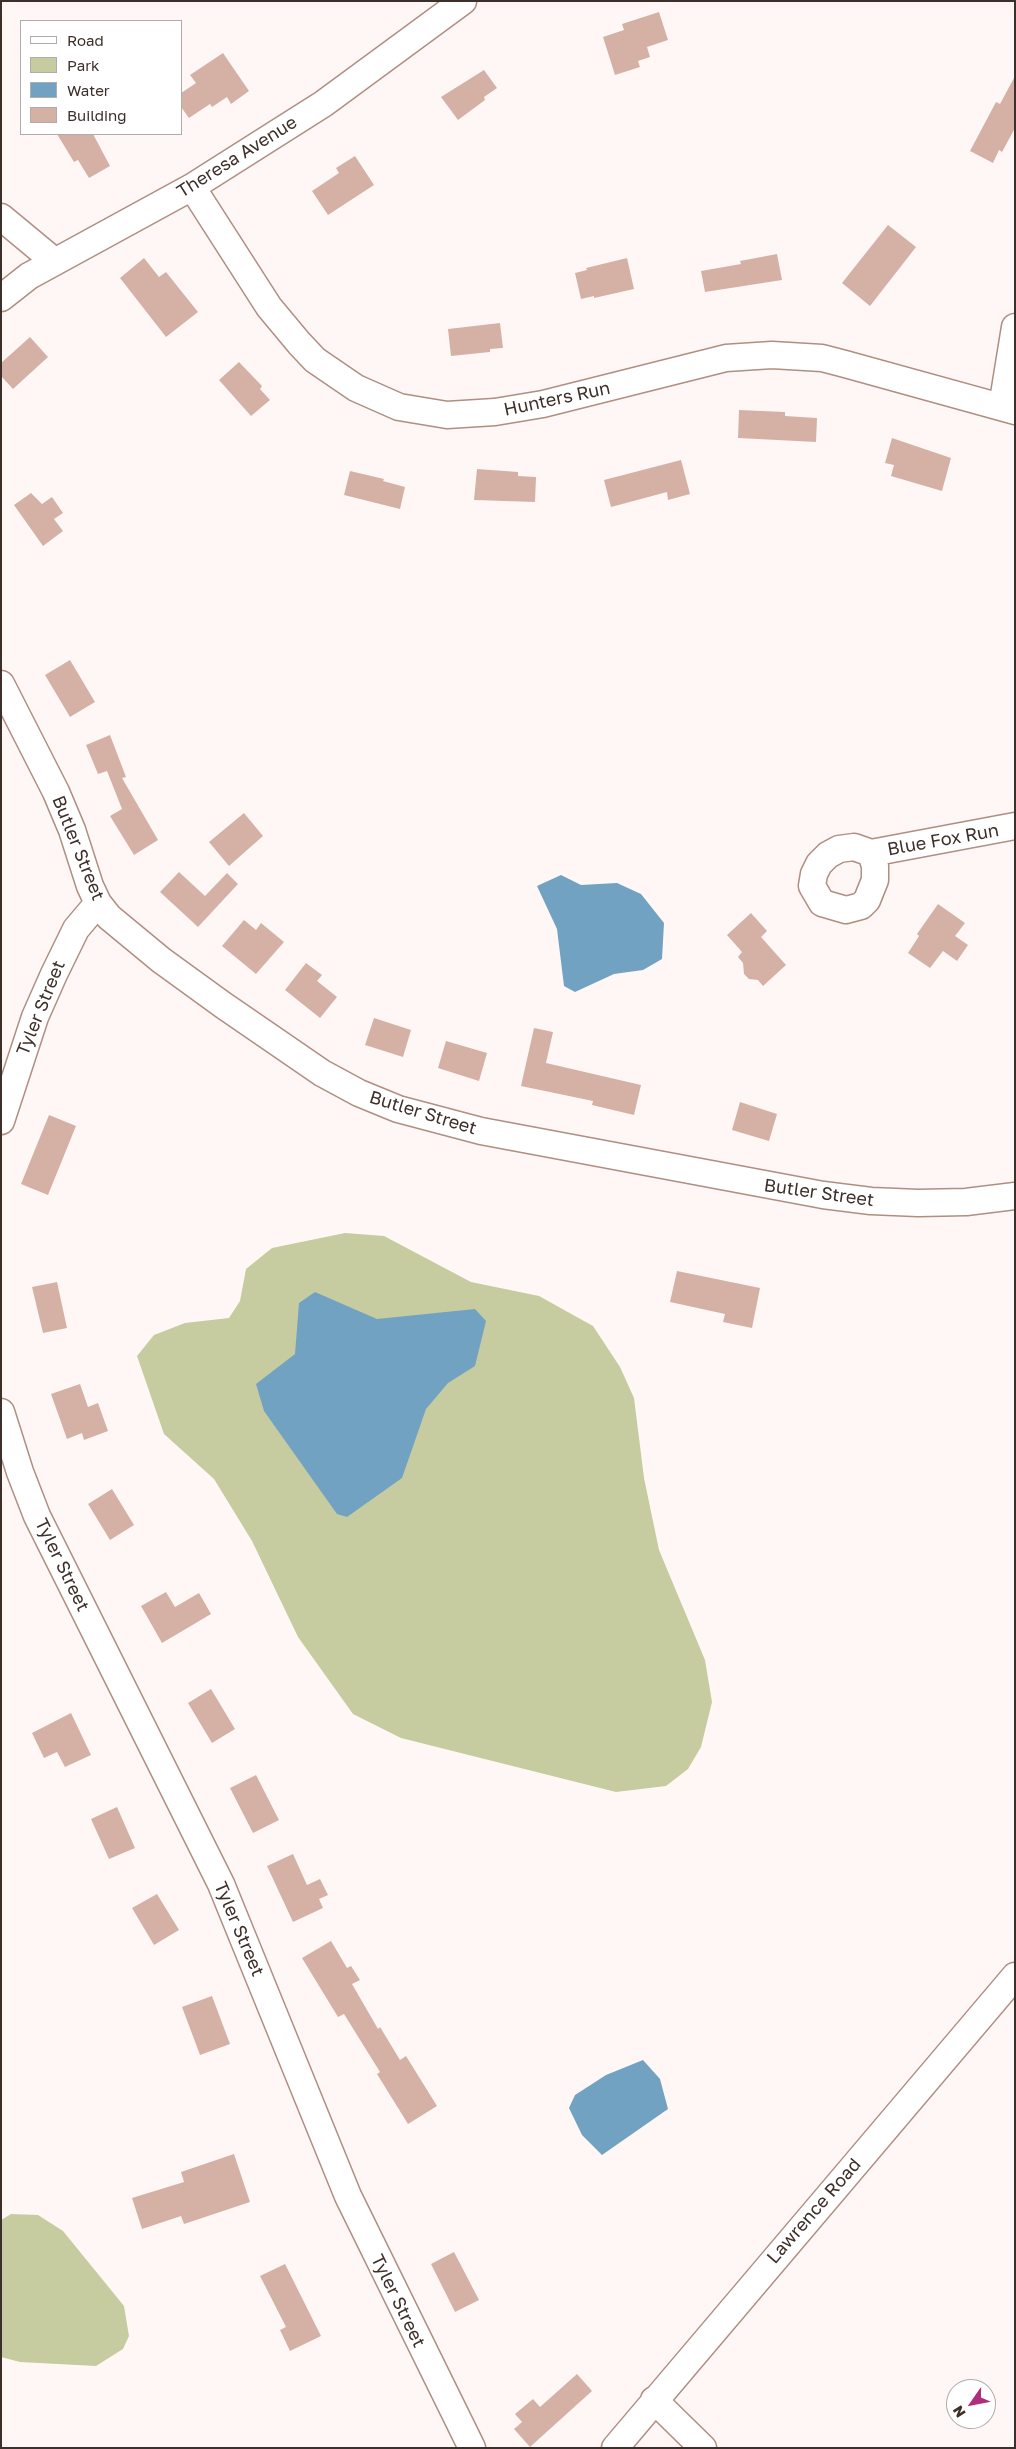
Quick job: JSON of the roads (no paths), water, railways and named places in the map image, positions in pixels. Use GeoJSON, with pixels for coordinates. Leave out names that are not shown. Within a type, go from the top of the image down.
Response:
{"type":"FeatureCollection","features":[{"type":"Feature","properties":{"kind":"street","name":"Theresa Avenue"},"geometry":{"type":"LineString","coordinates":[[1,298],[28,276],[192,187],[323,104],[463,1]]}},
{"type":"Feature","properties":{"kind":"street","name":"Hunters Run"},"geometry":{"type":"LineString","coordinates":[[192,187],[269,307],[299,343],[315,360],[356,388],[398,407],[447,415],[495,412],[542,404],[726,358],[772,355],[822,358],[1008,409]]}},
{"type":"Feature","properties":{"kind":"street"},"geometry":{"type":"LineString","coordinates":[[1,217],[54,261]]}},
{"type":"Feature","properties":{"kind":"street"},"geometry":{"type":"LineString","coordinates":[[1008,409],[1015,327]]}},
{"type":"Feature","properties":{"kind":"street","name":"Butler Street"},"geometry":{"type":"LineString","coordinates":[[1,684],[56,792],[98,902],[109,917],[161,960],[272,1040],[322,1073],[359,1093],[398,1109],[481,1131],[823,1196],[918,1203],[966,1202],[1015,1196]]}},
{"type":"Feature","properties":{"kind":"street","name":"Blue Fox Run"},"geometry":{"type":"LineString","coordinates":[[871,853],[1015,826]]}},
{"type":"Feature","properties":{"kind":"street","name":"Tyler Street"},"geometry":{"type":"LineString","coordinates":[[1,1121],[35,1017],[54,974],[76,929],[98,902]]}},
{"type":"Feature","properties":{"kind":"street","name":"Tyler Street"},"geometry":{"type":"LineString","coordinates":[[1,1412],[20,1472],[37,1516],[221,1884],[348,2196],[472,2448]]}},
{"type":"Feature","properties":{"kind":"street","name":"Lawrence Road"},"geometry":{"type":"LineString","coordinates":[[615,2448],[1015,1976]]}},
{"type":"Feature","properties":{"kind":"street"},"geometry":{"type":"LineString","coordinates":[[654,2400],[703,2448]]}},
{"type":"Feature","properties":{"kind":"water"},"geometry":{"type":"Polygon","coordinates":[[[561,875],[581,885],[617,883],[641,894],[664,923],[662,959],[643,970],[614,974],[575,992],[564,986],[557,929],[537,886],[561,875]]]}},
{"type":"Feature","properties":{"kind":"water"},"geometry":{"type":"Polygon","coordinates":[[[315,1292],[377,1319],[475,1309],[486,1321],[475,1366],[448,1383],[426,1409],[402,1478],[347,1517],[337,1514],[264,1411],[256,1384],[295,1354],[299,1303],[315,1292]]]}},
{"type":"Feature","properties":{"kind":"water"},"geometry":{"type":"Polygon","coordinates":[[[643,2060],[660,2079],[668,2109],[602,2155],[582,2135],[569,2108],[575,2095],[606,2075],[643,2060]]]}}]}
